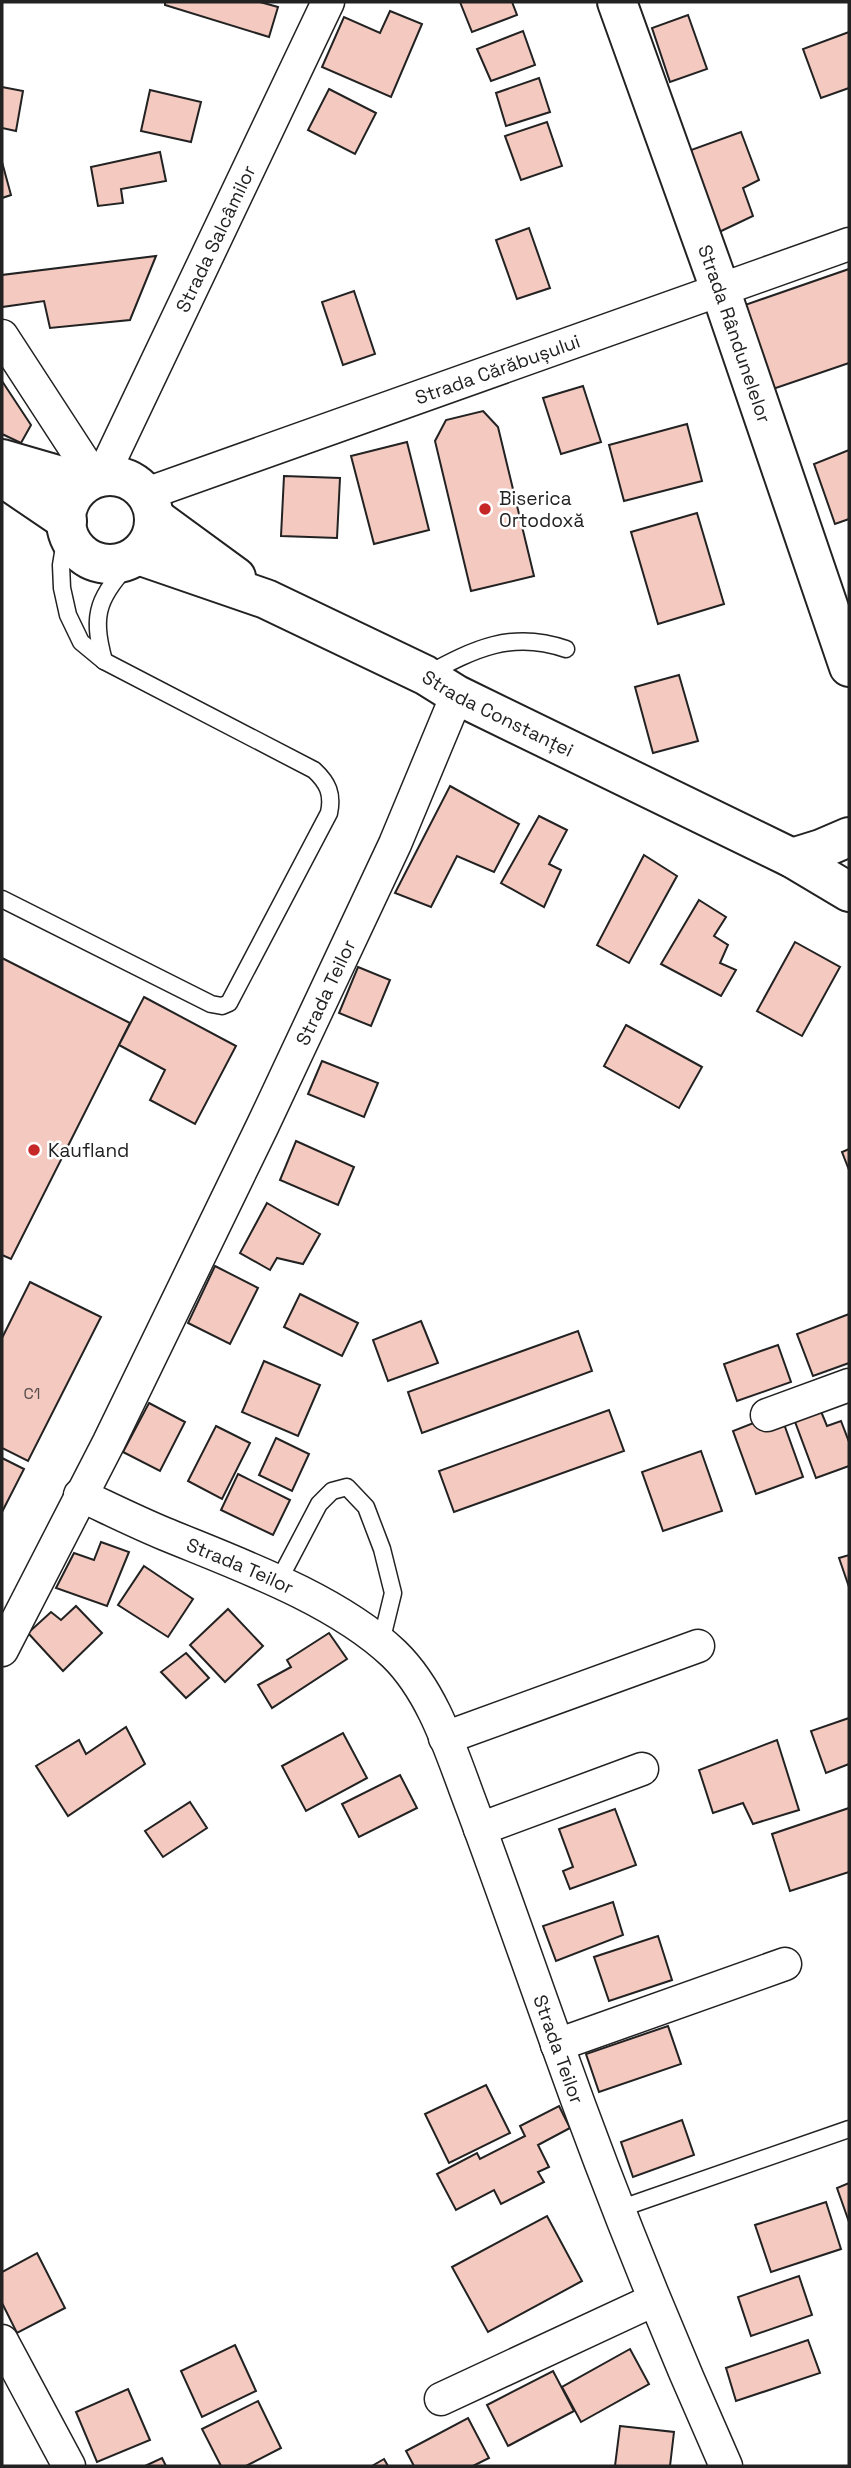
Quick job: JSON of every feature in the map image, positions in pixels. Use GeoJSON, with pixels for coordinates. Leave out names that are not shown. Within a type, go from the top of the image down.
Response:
{"type":"FeatureCollection","features":[{"type":"Feature","properties":{"kind":"street","name":"Strada Salcâmilor"},"geometry":{"type":"LineString","coordinates":[[94,480],[328,2]]}},
{"type":"Feature","properties":{"kind":"street","name":"Strada Rândunelelor"},"geometry":{"type":"LineString","coordinates":[[617,2],[720,289],[849,667]]}},
{"type":"Feature","properties":{"kind":"street","name":"Strada Cărăbușului"},"geometry":{"type":"LineString","coordinates":[[150,505],[720,289],[849,244]]}},
{"type":"Feature","properties":{"kind":"street"},"geometry":{"type":"LineString","coordinates":[[2,336],[94,480]]}},
{"type":"Feature","properties":{"kind":"street"},"geometry":{"type":"LineString","coordinates":[[2,459],[94,480],[124,478],[136,484],[150,505],[267,598]]}},
{"type":"Feature","properties":{"kind":"street"},"geometry":{"type":"LineString","coordinates":[[2,477],[67,525]]}},
{"type":"Feature","properties":{"kind":"street"},"geometry":{"type":"LineString","coordinates":[[94,480],[71,502],[67,511],[67,525],[78,550],[87,558],[109,564],[135,557],[149,542],[153,530],[150,505]]}},
{"type":"Feature","properties":{"kind":"street","name":"Strada Constanței"},"geometry":{"type":"LineString","coordinates":[[135,557],[267,598],[425,675],[457,695],[792,858],[849,892]]}},
{"type":"Feature","properties":{"kind":"street","name":"Strada Teilor"},"geometry":{"type":"LineString","coordinates":[[457,695],[396,844],[280,1090],[109,1442],[80,1495],[278,1582],[351,1620],[397,1657],[419,1685],[445,1738],[480,1829],[557,2045],[654,2300],[726,2466]]}},
{"type":"Feature","properties":{"kind":"street"},"geometry":{"type":"LineString","coordinates":[[792,858],[849,837]]}},
{"type":"Feature","properties":{"kind":"street"},"geometry":{"type":"LineString","coordinates":[[767,1415],[849,1385]]}},
{"type":"Feature","properties":{"kind":"street"},"geometry":{"type":"LineString","coordinates":[[2,1650],[80,1495]]}},
{"type":"Feature","properties":{"kind":"street"},"geometry":{"type":"LineString","coordinates":[[445,1738],[698,1646]]}},
{"type":"Feature","properties":{"kind":"street"},"geometry":{"type":"LineString","coordinates":[[480,1829],[642,1769]]}},
{"type":"Feature","properties":{"kind":"street"},"geometry":{"type":"LineString","coordinates":[[557,2045],[785,1964]]}},
{"type":"Feature","properties":{"kind":"street"},"geometry":{"type":"LineString","coordinates":[[441,2399],[654,2300]]}},
{"type":"Feature","properties":{"kind":"street"},"geometry":{"type":"LineString","coordinates":[[2,2342],[69,2466]]}},
{"type":"Feature","properties":{"kind":"lane"},"geometry":{"type":"LineString","coordinates":[[2,899],[211,1004],[222,1006],[229,1003],[329,813],[332,801],[329,788],[314,770],[104,661],[81,642],[68,615],[62,588],[61,565],[67,525]]}},
{"type":"Feature","properties":{"kind":"lane"},"geometry":{"type":"LineString","coordinates":[[104,661],[97,636],[97,614],[108,588],[135,557]]}},
{"type":"Feature","properties":{"kind":"lane"},"geometry":{"type":"LineString","coordinates":[[425,675],[461,656],[490,645],[535,641],[566,649]]}},
{"type":"Feature","properties":{"kind":"lane"},"geometry":{"type":"LineString","coordinates":[[278,1582],[319,1504],[332,1491],[347,1487],[366,1507],[382,1549],[393,1593],[381,1642]]}},
{"type":"Feature","properties":{"kind":"lane"},"geometry":{"type":"LineString","coordinates":[[619,2209],[849,2130]]}},
{"type":"Feature","properties":{"kind":"building"},"geometry":{"type":"Polygon","coordinates":[[[165,2],[260,2],[278,7],[269,37],[165,5],[165,2]]]}},
{"type":"Feature","properties":{"kind":"building"},"geometry":{"type":"Polygon","coordinates":[[[460,2],[512,2],[517,15],[472,32],[460,2]]]}},
{"type":"Feature","properties":{"kind":"building"},"geometry":{"type":"Polygon","coordinates":[[[390,11],[422,24],[391,97],[322,67],[344,17],[380,33],[390,11]]]}},
{"type":"Feature","properties":{"kind":"building"},"geometry":{"type":"Polygon","coordinates":[[[688,15],[707,69],[670,82],[652,28],[688,15]]]}},
{"type":"Feature","properties":{"kind":"building"},"geometry":{"type":"Polygon","coordinates":[[[523,31],[535,65],[491,81],[477,49],[523,31]]]}},
{"type":"Feature","properties":{"kind":"building"},"geometry":{"type":"Polygon","coordinates":[[[849,32],[849,88],[821,98],[803,49],[849,32]]]}},
{"type":"Feature","properties":{"kind":"building"},"geometry":{"type":"Polygon","coordinates":[[[539,78],[550,112],[506,126],[496,93],[539,78]]]}},
{"type":"Feature","properties":{"kind":"building"},"geometry":{"type":"Polygon","coordinates":[[[2,87],[23,91],[16,131],[2,128],[2,87]]]}},
{"type":"Feature","properties":{"kind":"building"},"geometry":{"type":"Polygon","coordinates":[[[329,89],[376,113],[355,154],[308,130],[329,89]]]}},
{"type":"Feature","properties":{"kind":"building"},"geometry":{"type":"Polygon","coordinates":[[[150,90],[201,102],[191,142],[141,131],[150,90]]]}},
{"type":"Feature","properties":{"kind":"building"},"geometry":{"type":"Polygon","coordinates":[[[547,122],[562,166],[521,180],[505,136],[547,122]]]}},
{"type":"Feature","properties":{"kind":"building"},"geometry":{"type":"Polygon","coordinates":[[[741,132],[759,180],[743,188],[753,216],[717,233],[691,150],[741,132]]]}},
{"type":"Feature","properties":{"kind":"building"},"geometry":{"type":"Polygon","coordinates":[[[160,152],[166,181],[121,189],[123,203],[98,206],[91,167],[160,152]]]}},
{"type":"Feature","properties":{"kind":"building"},"geometry":{"type":"Polygon","coordinates":[[[2,162],[11,195],[2,198],[2,162]]]}},
{"type":"Feature","properties":{"kind":"building"},"geometry":{"type":"Polygon","coordinates":[[[529,228],[550,288],[517,299],[496,240],[529,228]]]}},
{"type":"Feature","properties":{"kind":"building"},"geometry":{"type":"Polygon","coordinates":[[[156,256],[130,320],[50,328],[44,301],[2,307],[2,275],[156,256]]]}},
{"type":"Feature","properties":{"kind":"building"},"geometry":{"type":"Polygon","coordinates":[[[849,269],[849,363],[770,390],[742,306],[849,269]]]}},
{"type":"Feature","properties":{"kind":"building"},"geometry":{"type":"Polygon","coordinates":[[[354,291],[375,354],[343,365],[322,302],[354,291]]]}},
{"type":"Feature","properties":{"kind":"building"},"geometry":{"type":"Polygon","coordinates":[[[2,381],[31,425],[21,443],[2,434],[2,381]]]}},
{"type":"Feature","properties":{"kind":"building"},"geometry":{"type":"Polygon","coordinates":[[[583,386],[601,442],[561,454],[543,398],[583,386]]]}},
{"type":"Feature","properties":{"kind":"building","name":"Biserica Ortodoxă"},"geometry":{"type":"Polygon","coordinates":[[[483,411],[498,427],[534,576],[471,591],[435,441],[446,420],[483,411]]]}},
{"type":"Feature","properties":{"kind":"building"},"geometry":{"type":"Polygon","coordinates":[[[687,424],[702,481],[624,501],[609,445],[687,424]]]}},
{"type":"Feature","properties":{"kind":"building"},"geometry":{"type":"Polygon","coordinates":[[[407,442],[429,530],[374,544],[351,456],[407,442]]]}},
{"type":"Feature","properties":{"kind":"building"},"geometry":{"type":"Polygon","coordinates":[[[849,450],[849,519],[835,524],[814,464],[849,450]]]}},
{"type":"Feature","properties":{"kind":"building"},"geometry":{"type":"Polygon","coordinates":[[[284,476],[340,478],[337,538],[281,536],[284,476]]]}},
{"type":"Feature","properties":{"kind":"building"},"geometry":{"type":"Polygon","coordinates":[[[697,513],[724,604],[658,624],[631,532],[697,513]]]}},
{"type":"Feature","properties":{"kind":"building"},"geometry":{"type":"Polygon","coordinates":[[[679,675],[698,741],[653,753],[635,687],[679,675]]]}},
{"type":"Feature","properties":{"kind":"building"},"geometry":{"type":"Polygon","coordinates":[[[450,786],[519,824],[494,872],[457,856],[431,907],[395,893],[450,786]]]}},
{"type":"Feature","properties":{"kind":"building"},"geometry":{"type":"Polygon","coordinates":[[[539,816],[567,830],[549,864],[561,870],[544,907],[501,883],[539,816]]]}},
{"type":"Feature","properties":{"kind":"building"},"geometry":{"type":"Polygon","coordinates":[[[644,855],[677,876],[629,963],[597,945],[644,855]]]}},
{"type":"Feature","properties":{"kind":"building"},"geometry":{"type":"Polygon","coordinates":[[[699,900],[726,917],[714,936],[728,945],[720,963],[736,970],[721,996],[661,964],[699,900]]]}},
{"type":"Feature","properties":{"kind":"building"},"geometry":{"type":"Polygon","coordinates":[[[795,942],[840,967],[802,1036],[757,1011],[795,942]]]}},
{"type":"Feature","properties":{"kind":"building","name":"Kaufland"},"geometry":{"type":"Polygon","coordinates":[[[2,958],[130,1023],[11,1259],[2,1255],[2,958]]]}},
{"type":"Feature","properties":{"kind":"building"},"geometry":{"type":"Polygon","coordinates":[[[358,967],[390,980],[371,1026],[339,1013],[358,967]]]}},
{"type":"Feature","properties":{"kind":"building"},"geometry":{"type":"Polygon","coordinates":[[[144,997],[236,1046],[195,1124],[150,1100],[165,1070],[119,1045],[144,997]]]}},
{"type":"Feature","properties":{"kind":"building"},"geometry":{"type":"Polygon","coordinates":[[[626,1025],[702,1067],[679,1108],[604,1066],[626,1025]]]}},
{"type":"Feature","properties":{"kind":"building"},"geometry":{"type":"Polygon","coordinates":[[[322,1061],[378,1083],[364,1117],[308,1094],[322,1061]]]}},
{"type":"Feature","properties":{"kind":"building"},"geometry":{"type":"Polygon","coordinates":[[[296,1141],[354,1167],[338,1205],[280,1180],[296,1141]]]}},
{"type":"Feature","properties":{"kind":"building"},"geometry":{"type":"Polygon","coordinates":[[[849,1149],[849,1170],[842,1152],[849,1149]]]}},
{"type":"Feature","properties":{"kind":"building"},"geometry":{"type":"Polygon","coordinates":[[[267,1203],[320,1234],[303,1264],[277,1258],[270,1270],[240,1253],[267,1203]]]}},
{"type":"Feature","properties":{"kind":"building"},"geometry":{"type":"Polygon","coordinates":[[[215,1266],[258,1288],[230,1344],[188,1323],[215,1266]]]}},
{"type":"Feature","properties":{"kind":"building"},"geometry":{"type":"Polygon","coordinates":[[[30,1282],[101,1317],[28,1461],[2,1448],[2,1338],[30,1282]]]}},
{"type":"Feature","properties":{"kind":"building"},"geometry":{"type":"Polygon","coordinates":[[[300,1294],[358,1323],[342,1356],[284,1327],[300,1294]]]}},
{"type":"Feature","properties":{"kind":"building"},"geometry":{"type":"Polygon","coordinates":[[[849,1314],[849,1363],[813,1376],[797,1334],[849,1314]]]}},
{"type":"Feature","properties":{"kind":"building"},"geometry":{"type":"Polygon","coordinates":[[[421,1321],[438,1363],[388,1381],[373,1340],[421,1321]]]}},
{"type":"Feature","properties":{"kind":"building"},"geometry":{"type":"Polygon","coordinates":[[[578,1331],[592,1371],[422,1433],[408,1392],[578,1331]]]}},
{"type":"Feature","properties":{"kind":"building"},"geometry":{"type":"Polygon","coordinates":[[[778,1345],[791,1382],[737,1401],[724,1364],[778,1345]]]}},
{"type":"Feature","properties":{"kind":"building"},"geometry":{"type":"Polygon","coordinates":[[[264,1361],[320,1385],[298,1436],[242,1412],[264,1361]]]}},
{"type":"Feature","properties":{"kind":"building"},"geometry":{"type":"Polygon","coordinates":[[[149,1403],[185,1422],[160,1471],[123,1452],[149,1403]]]}},
{"type":"Feature","properties":{"kind":"building"},"geometry":{"type":"Polygon","coordinates":[[[820,1409],[827,1426],[841,1421],[849,1442],[849,1466],[816,1478],[794,1419],[820,1409]]]}},
{"type":"Feature","properties":{"kind":"building"},"geometry":{"type":"Polygon","coordinates":[[[609,1410],[624,1451],[454,1512],[439,1471],[609,1410]]]}},
{"type":"Feature","properties":{"kind":"building"},"geometry":{"type":"Polygon","coordinates":[[[761,1420],[765,1431],[784,1424],[803,1477],[756,1494],[733,1431],[761,1420]]]}},
{"type":"Feature","properties":{"kind":"building"},"geometry":{"type":"Polygon","coordinates":[[[216,1426],[250,1443],[222,1499],[188,1481],[216,1426]]]}},
{"type":"Feature","properties":{"kind":"building"},"geometry":{"type":"Polygon","coordinates":[[[276,1438],[309,1454],[292,1491],[259,1475],[276,1438]]]}},
{"type":"Feature","properties":{"kind":"building"},"geometry":{"type":"Polygon","coordinates":[[[701,1451],[722,1511],[663,1531],[642,1472],[701,1451]]]}},
{"type":"Feature","properties":{"kind":"building"},"geometry":{"type":"Polygon","coordinates":[[[2,1458],[24,1469],[2,1512],[2,1458]]]}},
{"type":"Feature","properties":{"kind":"building"},"geometry":{"type":"Polygon","coordinates":[[[238,1474],[290,1500],[273,1535],[221,1510],[238,1474]]]}},
{"type":"Feature","properties":{"kind":"building"},"geometry":{"type":"Polygon","coordinates":[[[101,1542],[129,1552],[107,1606],[56,1588],[74,1553],[94,1560],[101,1542]]]}},
{"type":"Feature","properties":{"kind":"building"},"geometry":{"type":"Polygon","coordinates":[[[849,1555],[849,1587],[839,1558],[849,1555]]]}},
{"type":"Feature","properties":{"kind":"building"},"geometry":{"type":"Polygon","coordinates":[[[144,1566],[193,1599],[168,1637],[118,1605],[144,1566]]]}},
{"type":"Feature","properties":{"kind":"building"},"geometry":{"type":"Polygon","coordinates":[[[76,1606],[102,1633],[63,1671],[28,1633],[51,1612],[61,1620],[76,1606]]]}},
{"type":"Feature","properties":{"kind":"building"},"geometry":{"type":"Polygon","coordinates":[[[228,1609],[263,1646],[225,1682],[190,1645],[228,1609]]]}},
{"type":"Feature","properties":{"kind":"building"},"geometry":{"type":"Polygon","coordinates":[[[329,1633],[347,1659],[272,1708],[258,1685],[291,1667],[287,1660],[329,1633]]]}},
{"type":"Feature","properties":{"kind":"building"},"geometry":{"type":"Polygon","coordinates":[[[186,1653],[209,1678],[186,1698],[161,1672],[186,1653]]]}},
{"type":"Feature","properties":{"kind":"building"},"geometry":{"type":"Polygon","coordinates":[[[849,1718],[849,1764],[826,1773],[811,1731],[849,1718]]]}},
{"type":"Feature","properties":{"kind":"building"},"geometry":{"type":"Polygon","coordinates":[[[126,1727],[145,1764],[68,1816],[36,1766],[79,1740],[86,1754],[126,1727]]]}},
{"type":"Feature","properties":{"kind":"building"},"geometry":{"type":"Polygon","coordinates":[[[343,1733],[367,1778],[306,1811],[282,1766],[343,1733]]]}},
{"type":"Feature","properties":{"kind":"building"},"geometry":{"type":"Polygon","coordinates":[[[777,1740],[799,1810],[753,1824],[743,1803],[713,1813],[699,1770],[777,1740]]]}},
{"type":"Feature","properties":{"kind":"building"},"geometry":{"type":"Polygon","coordinates":[[[400,1775],[417,1808],[359,1837],[342,1804],[400,1775]]]}},
{"type":"Feature","properties":{"kind":"building"},"geometry":{"type":"Polygon","coordinates":[[[190,1802],[207,1828],[163,1857],[145,1831],[190,1802]]]}},
{"type":"Feature","properties":{"kind":"building"},"geometry":{"type":"Polygon","coordinates":[[[849,1808],[849,1872],[790,1891],[772,1834],[849,1808]]]}},
{"type":"Feature","properties":{"kind":"building"},"geometry":{"type":"Polygon","coordinates":[[[615,1809],[636,1865],[570,1889],[563,1871],[573,1867],[559,1829],[615,1809]]]}},
{"type":"Feature","properties":{"kind":"building"},"geometry":{"type":"Polygon","coordinates":[[[613,1902],[623,1935],[556,1961],[543,1926],[613,1902]]]}},
{"type":"Feature","properties":{"kind":"building"},"geometry":{"type":"Polygon","coordinates":[[[658,1936],[672,1980],[609,2001],[594,1957],[658,1936]]]}},
{"type":"Feature","properties":{"kind":"building"},"geometry":{"type":"Polygon","coordinates":[[[668,2026],[681,2064],[599,2092],[586,2054],[668,2026]]]}},
{"type":"Feature","properties":{"kind":"building"},"geometry":{"type":"Polygon","coordinates":[[[486,2085],[510,2133],[449,2163],[425,2114],[486,2085]]]}},
{"type":"Feature","properties":{"kind":"building"},"geometry":{"type":"Polygon","coordinates":[[[559,2106],[570,2128],[538,2145],[549,2167],[538,2172],[544,2182],[501,2204],[494,2190],[456,2210],[437,2174],[477,2153],[480,2159],[525,2136],[520,2126],[559,2106]]]}},
{"type":"Feature","properties":{"kind":"building"},"geometry":{"type":"Polygon","coordinates":[[[682,2120],[694,2155],[633,2177],[621,2142],[682,2120]]]}},
{"type":"Feature","properties":{"kind":"building"},"geometry":{"type":"Polygon","coordinates":[[[849,2183],[849,2222],[837,2188],[849,2183]]]}},
{"type":"Feature","properties":{"kind":"building"},"geometry":{"type":"Polygon","coordinates":[[[826,2202],[841,2249],[771,2272],[755,2225],[826,2202]]]}},
{"type":"Feature","properties":{"kind":"building"},"geometry":{"type":"Polygon","coordinates":[[[547,2216],[582,2281],[488,2332],[452,2267],[547,2216]]]}},
{"type":"Feature","properties":{"kind":"building"},"geometry":{"type":"Polygon","coordinates":[[[37,2253],[65,2308],[17,2333],[2,2303],[2,2272],[37,2253]]]}},
{"type":"Feature","properties":{"kind":"building"},"geometry":{"type":"Polygon","coordinates":[[[799,2276],[812,2315],[751,2336],[738,2297],[799,2276]]]}},
{"type":"Feature","properties":{"kind":"building"},"geometry":{"type":"Polygon","coordinates":[[[808,2340],[820,2373],[736,2401],[726,2368],[808,2340]]]}},
{"type":"Feature","properties":{"kind":"building"},"geometry":{"type":"Polygon","coordinates":[[[235,2345],[256,2391],[202,2417],[181,2371],[235,2345]]]}},
{"type":"Feature","properties":{"kind":"building"},"geometry":{"type":"Polygon","coordinates":[[[630,2349],[649,2384],[581,2422],[562,2387],[630,2349]]]}},
{"type":"Feature","properties":{"kind":"building"},"geometry":{"type":"Polygon","coordinates":[[[553,2371],[574,2411],[508,2446],[487,2405],[553,2371]]]}},
{"type":"Feature","properties":{"kind":"building"},"geometry":{"type":"Polygon","coordinates":[[[128,2389],[150,2440],[97,2462],[76,2412],[128,2389]]]}},
{"type":"Feature","properties":{"kind":"building"},"geometry":{"type":"Polygon","coordinates":[[[258,2401],[281,2448],[246,2466],[221,2466],[202,2429],[258,2401]]]}},
{"type":"Feature","properties":{"kind":"building"},"geometry":{"type":"Polygon","coordinates":[[[468,2418],[489,2458],[473,2466],[414,2466],[406,2451],[468,2418]]]}},
{"type":"Feature","properties":{"kind":"building"},"geometry":{"type":"Polygon","coordinates":[[[620,2426],[674,2432],[670,2466],[615,2466],[620,2426]]]}},
{"type":"Feature","properties":{"kind":"building"},"geometry":{"type":"Polygon","coordinates":[[[162,2458],[166,2466],[145,2466],[162,2458]]]}},
{"type":"Feature","properties":{"kind":"building"},"geometry":{"type":"Polygon","coordinates":[[[384,2459],[388,2466],[372,2466],[384,2459]]]}},
{"type":"Feature","properties":{"kind":"place","name":"Biserica Ortodoxă"},"geometry":{"type":"Point","coordinates":[485,509]}},
{"type":"Feature","properties":{"kind":"place","name":"Kaufland"},"geometry":{"type":"Point","coordinates":[34,1150]}}]}
